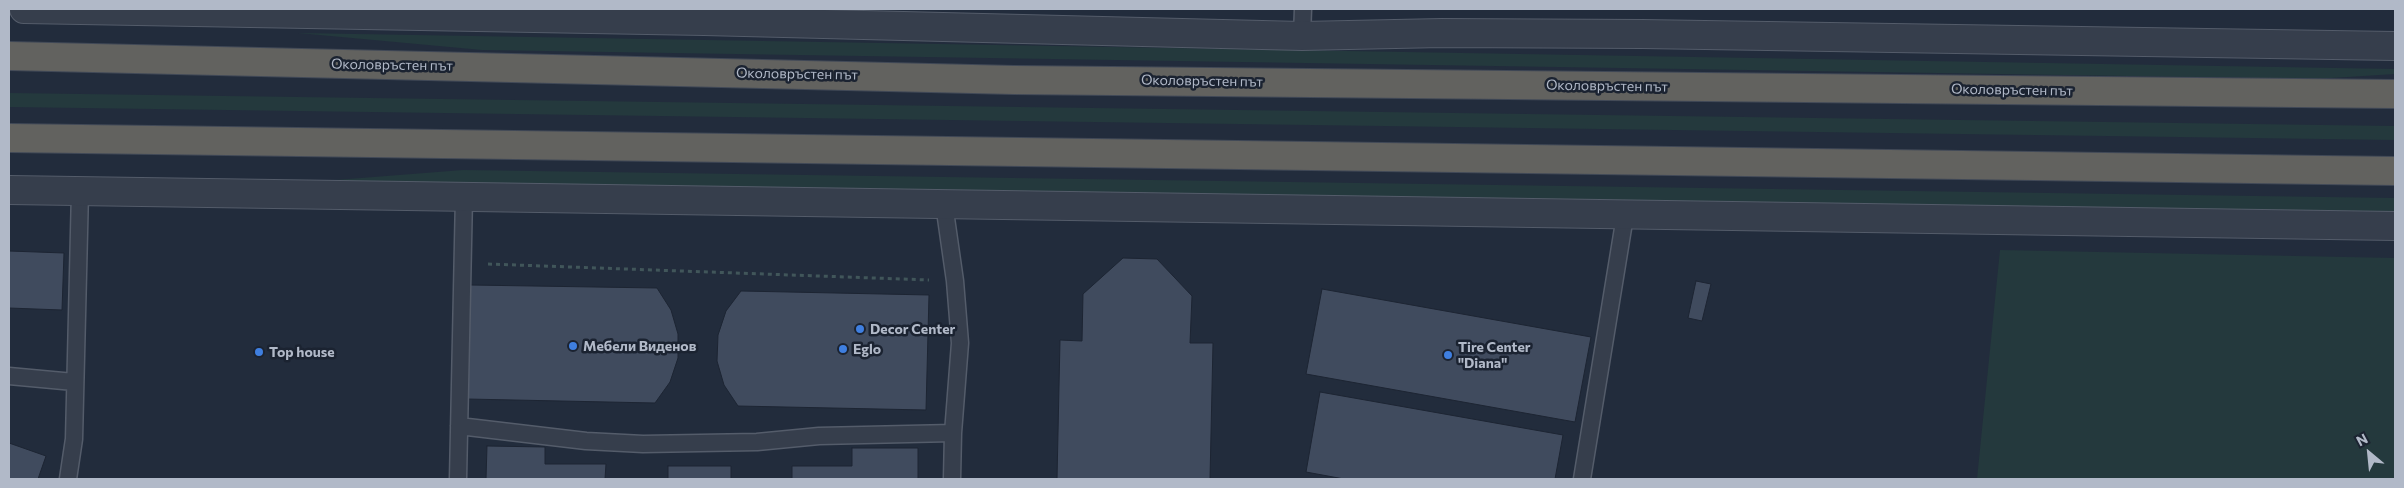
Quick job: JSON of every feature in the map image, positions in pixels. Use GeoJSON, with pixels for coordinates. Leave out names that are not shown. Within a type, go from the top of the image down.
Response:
{"type":"FeatureCollection","features":[{"type":"Feature","properties":{"kind":"highway","name":"Околовръстен път"},"geometry":{"type":"LineString","coordinates":[[9,56],[1014,80],[2395,94]]}},
{"type":"Feature","properties":{"kind":"highway"},"geometry":{"type":"LineString","coordinates":[[9,138],[2395,171]]}},
{"type":"Feature","properties":{"kind":"street"},"geometry":{"type":"LineString","coordinates":[[24,9],[703,15],[1302,36],[1442,33],[1623,34],[2395,46]]}},
{"type":"Feature","properties":{"kind":"street"},"geometry":{"type":"LineString","coordinates":[[9,190],[1625,216],[2395,226]]}},
{"type":"Feature","properties":{"kind":"lane"},"geometry":{"type":"LineString","coordinates":[[1302,36],[1304,9]]}},
{"type":"Feature","properties":{"kind":"lane"},"geometry":{"type":"LineString","coordinates":[[68,479],[74,439],[80,191]]}},
{"type":"Feature","properties":{"kind":"lane"},"geometry":{"type":"LineString","coordinates":[[458,479],[464,196]]}},
{"type":"Feature","properties":{"kind":"lane"},"geometry":{"type":"LineString","coordinates":[[944,204],[955,281],[960,343],[953,433],[952,479]]}},
{"type":"Feature","properties":{"kind":"lane"},"geometry":{"type":"LineString","coordinates":[[1582,479],[1625,216]]}},
{"type":"Feature","properties":{"kind":"lane"},"geometry":{"type":"LineString","coordinates":[[9,376],[74,382]]}},
{"type":"Feature","properties":{"kind":"lane"},"geometry":{"type":"LineString","coordinates":[[459,426],[586,441],[643,444],[756,442],[819,436],[953,433]]}},
{"type":"Feature","properties":{"kind":"path"},"geometry":{"type":"LineString","coordinates":[[462,263],[955,281]]}},
{"type":"Feature","properties":{"kind":"green space"},"geometry":{"type":"Polygon","coordinates":[[[298,33],[2395,69],[2395,74],[2316,79],[482,50],[298,33]]]}},
{"type":"Feature","properties":{"kind":"green space"},"geometry":{"type":"Polygon","coordinates":[[[9,93],[2395,126],[2395,140],[9,107],[9,93]]]}},
{"type":"Feature","properties":{"kind":"green space"},"geometry":{"type":"Polygon","coordinates":[[[463,170],[2395,198],[2395,215],[310,182],[463,170]]]}},
{"type":"Feature","properties":{"kind":"green space"},"geometry":{"type":"Polygon","coordinates":[[[2000,250],[2395,258],[2395,479],[1977,479],[2000,250]]]}},
{"type":"Feature","properties":{"kind":"building"},"geometry":{"type":"Polygon","coordinates":[[[9,251],[64,253],[62,310],[9,308],[9,251]]]}},
{"type":"Feature","properties":{"kind":"building"},"geometry":{"type":"Polygon","coordinates":[[[1123,258],[1157,259],[1192,296],[1190,343],[1213,343],[1210,479],[1057,479],[1060,340],[1082,341],[1083,294],[1123,258]]]}},
{"type":"Feature","properties":{"kind":"building"},"geometry":{"type":"Polygon","coordinates":[[[1696,281],[1711,284],[1702,321],[1688,318],[1696,281]]]}},
{"type":"Feature","properties":{"kind":"building","name":"Мебели Виденов"},"geometry":{"type":"Polygon","coordinates":[[[470,285],[657,288],[671,310],[678,334],[678,358],[670,382],[655,403],[467,399],[470,285]]]}},
{"type":"Feature","properties":{"kind":"building","name":"Tire Center \"Diana\""},"geometry":{"type":"Polygon","coordinates":[[[1322,289],[1591,337],[1575,422],[1306,374],[1322,289]]]}},
{"type":"Feature","properties":{"kind":"building"},"geometry":{"type":"Polygon","coordinates":[[[741,291],[929,295],[926,410],[738,406],[724,385],[717,361],[718,335],[726,311],[741,291]]]}},
{"type":"Feature","properties":{"kind":"building"},"geometry":{"type":"Polygon","coordinates":[[[1320,392],[1563,435],[1555,479],[1344,479],[1306,472],[1320,392]]]}},
{"type":"Feature","properties":{"kind":"building"},"geometry":{"type":"Polygon","coordinates":[[[9,443],[46,456],[38,479],[9,479],[9,443]]]}},
{"type":"Feature","properties":{"kind":"building"},"geometry":{"type":"Polygon","coordinates":[[[487,446],[545,447],[545,464],[606,464],[605,479],[486,479],[487,446]]]}},
{"type":"Feature","properties":{"kind":"building"},"geometry":{"type":"Polygon","coordinates":[[[852,448],[918,448],[918,479],[792,479],[792,466],[852,466],[852,448]]]}},
{"type":"Feature","properties":{"kind":"building"},"geometry":{"type":"Polygon","coordinates":[[[668,466],[731,466],[731,479],[668,479],[668,466]]]}},
{"type":"Feature","properties":{"kind":"place","name":"Decor Center"},"geometry":{"type":"Point","coordinates":[860,329]}},
{"type":"Feature","properties":{"kind":"place","name":"Мебели Виденов"},"geometry":{"type":"Point","coordinates":[573,346]}},
{"type":"Feature","properties":{"kind":"place","name":"Eglo"},"geometry":{"type":"Point","coordinates":[843,349]}},
{"type":"Feature","properties":{"kind":"place","name":"Top house"},"geometry":{"type":"Point","coordinates":[259,352]}},
{"type":"Feature","properties":{"kind":"place","name":"Tire Center \"Diana\""},"geometry":{"type":"Point","coordinates":[1448,355]}}]}
